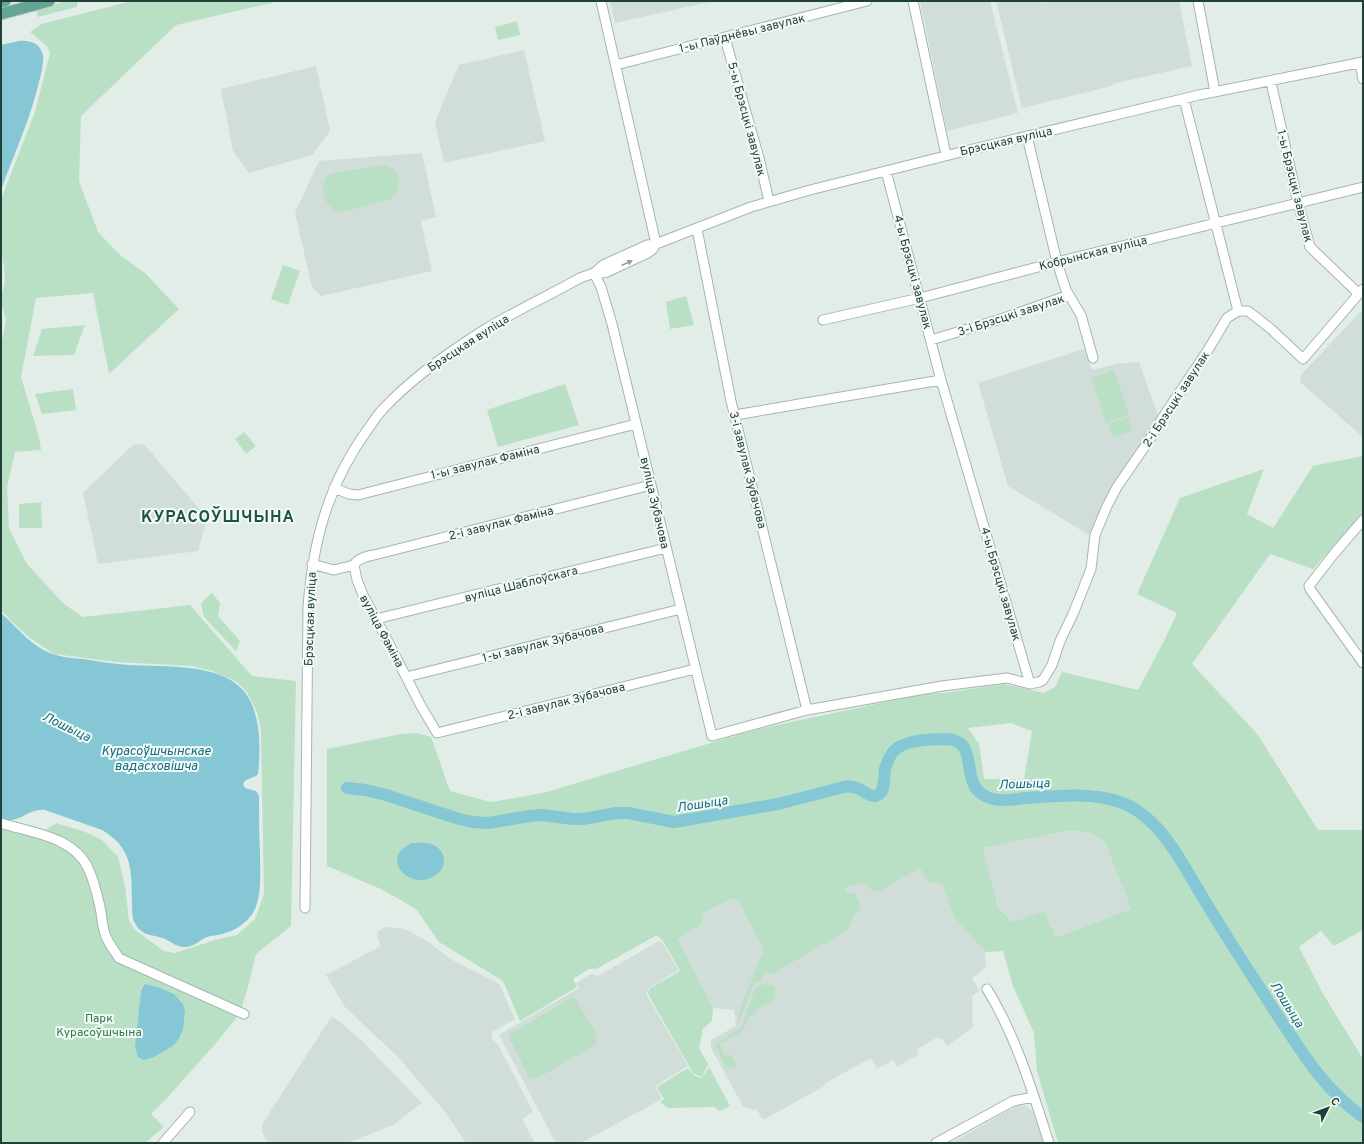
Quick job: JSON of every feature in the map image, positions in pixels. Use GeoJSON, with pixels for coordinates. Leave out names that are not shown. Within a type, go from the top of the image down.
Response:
{"type":"FeatureCollection","features":[{"type":"Feature","properties":{"kind":"main road"},"geometry":{"type":"LineString","coordinates":[[1,2],[5,1]]}},
{"type":"Feature","properties":{"kind":"main road"},"geometry":{"type":"LineString","coordinates":[[1,14],[49,1]]}},
{"type":"Feature","properties":{"kind":"street"},"geometry":{"type":"LineString","coordinates":[[601,1],[656,244]]}},
{"type":"Feature","properties":{"kind":"street","name":"1-ы Паўднёвы завулак"},"geometry":{"type":"LineString","coordinates":[[616,66],[867,1]]}},
{"type":"Feature","properties":{"kind":"street"},"geometry":{"type":"LineString","coordinates":[[913,1],[946,156]]}},
{"type":"Feature","properties":{"kind":"street"},"geometry":{"type":"LineString","coordinates":[[1198,1],[1215,92]]}},
{"type":"Feature","properties":{"kind":"street","name":"5-ы Брэсцкі завулак"},"geometry":{"type":"LineString","coordinates":[[725,38],[759,158],[769,201]]}},
{"type":"Feature","properties":{"kind":"street"},"geometry":{"type":"LineString","coordinates":[[1361,63],[1363,79]]}},
{"type":"Feature","properties":{"kind":"street","name":"Брэсцкая вуліца"},"geometry":{"type":"LineString","coordinates":[[305,908],[308,607],[312,564],[317,539],[334,488],[356,445],[383,409],[425,371],[484,330],[580,278],[594,272],[602,274],[607,272],[648,253],[656,244],[769,201],[1027,136],[1184,99],[1361,63]]}},
{"type":"Feature","properties":{"kind":"street","name":"1-ы Брэсцкі завулак"},"geometry":{"type":"LineString","coordinates":[[1271,82],[1298,203],[1310,247],[1361,292]]}},
{"type":"Feature","properties":{"kind":"street"},"geometry":{"type":"LineString","coordinates":[[1184,99],[1238,311],[1248,311],[1271,329],[1303,359],[1361,292]]}},
{"type":"Feature","properties":{"kind":"street","name":"3-і Брэсцкі завулак"},"geometry":{"type":"LineString","coordinates":[[931,340],[1001,319],[1069,295],[1057,262],[1027,136]]}},
{"type":"Feature","properties":{"kind":"street","name":"4-ы Брэсцкі завулак"},"geometry":{"type":"LineString","coordinates":[[886,171],[941,380],[1030,684]]}},
{"type":"Feature","properties":{"kind":"street","name":"Кобрынская вуліца"},"geometry":{"type":"LineString","coordinates":[[824,320],[920,298],[1057,262],[1363,187]]}},
{"type":"Feature","properties":{"kind":"street","name":"3-і завулак Зубачова"},"geometry":{"type":"LineString","coordinates":[[697,229],[735,415],[807,710]]}},
{"type":"Feature","properties":{"kind":"street","name":"вуліца Зубачова"},"geometry":{"type":"LineString","coordinates":[[594,272],[601,287],[612,324],[712,736],[807,710]]}},
{"type":"Feature","properties":{"kind":"street"},"geometry":{"type":"LineString","coordinates":[[1069,295],[1080,315],[1093,358]]}},
{"type":"Feature","properties":{"kind":"street","name":"2-і Брэсцкі завулак"},"geometry":{"type":"LineString","coordinates":[[1030,684],[1043,680],[1052,665],[1060,641],[1073,614],[1091,569],[1096,535],[1106,506],[1208,350],[1227,318],[1238,311]]}},
{"type":"Feature","properties":{"kind":"street"},"geometry":{"type":"LineString","coordinates":[[735,415],[941,380]]}},
{"type":"Feature","properties":{"kind":"street","name":"1-ы завулак Фаміна"},"geometry":{"type":"LineString","coordinates":[[334,488],[349,494],[358,495],[636,424]]}},
{"type":"Feature","properties":{"kind":"street","name":"2-і завулак Фаміна"},"geometry":{"type":"LineString","coordinates":[[354,565],[359,560],[378,554],[651,485]]}},
{"type":"Feature","properties":{"kind":"street"},"geometry":{"type":"LineString","coordinates":[[1363,520],[1309,586],[1310,590],[1363,664]]}},
{"type":"Feature","properties":{"kind":"street","name":"вуліца Шаблоўскага"},"geometry":{"type":"LineString","coordinates":[[376,619],[666,548]]}},
{"type":"Feature","properties":{"kind":"street"},"geometry":{"type":"LineString","coordinates":[[312,564],[334,570],[354,565]]}},
{"type":"Feature","properties":{"kind":"street","name":"вуліца Фаміна"},"geometry":{"type":"LineString","coordinates":[[354,565],[357,580],[363,595],[437,733]]}},
{"type":"Feature","properties":{"kind":"street","name":"1-ы завулак Зубачова"},"geometry":{"type":"LineString","coordinates":[[406,677],[681,609]]}},
{"type":"Feature","properties":{"kind":"street","name":"2-і завулак Зубачова"},"geometry":{"type":"LineString","coordinates":[[437,733],[695,669]]}},
{"type":"Feature","properties":{"kind":"street"},"geometry":{"type":"LineString","coordinates":[[807,710],[942,686],[1007,678],[1030,684]]}},
{"type":"Feature","properties":{"kind":"street"},"geometry":{"type":"LineString","coordinates":[[1,823],[52,838],[71,848],[80,857],[88,867],[94,883],[105,935],[110,946],[119,958],[244,1014]]}},
{"type":"Feature","properties":{"kind":"street"},"geometry":{"type":"LineString","coordinates":[[987,989],[999,1009],[1025,1068],[1049,1143]]}},
{"type":"Feature","properties":{"kind":"street"},"geometry":{"type":"LineString","coordinates":[[936,1143],[1013,1100],[1034,1098]]}},
{"type":"Feature","properties":{"kind":"street"},"geometry":{"type":"LineString","coordinates":[[163,1143],[190,1112]]}},
{"type":"Feature","properties":{"kind":"shaded area"},"geometry":{"type":"Polygon","coordinates":[[[610,1],[714,1],[615,23],[610,1]]]}},
{"type":"Feature","properties":{"kind":"shaded area"},"geometry":{"type":"Polygon","coordinates":[[[920,1],[990,1],[1018,113],[947,131],[920,1]]]}},
{"type":"Feature","properties":{"kind":"shaded area"},"geometry":{"type":"Polygon","coordinates":[[[996,1],[1042,1],[1043,3],[1053,1],[1179,1],[1192,66],[1112,84],[1112,86],[1022,108],[996,1]]]}},
{"type":"Feature","properties":{"kind":"shaded area"},"geometry":{"type":"Polygon","coordinates":[[[524,50],[545,141],[444,163],[435,122],[459,65],[524,50]]]}},
{"type":"Feature","properties":{"kind":"shaded area"},"geometry":{"type":"Polygon","coordinates":[[[316,66],[330,131],[312,155],[249,173],[233,151],[221,89],[316,66]]]}},
{"type":"Feature","properties":{"kind":"shaded area"},"geometry":{"type":"Polygon","coordinates":[[[422,153],[436,217],[421,221],[432,271],[321,296],[312,287],[295,213],[319,161],[422,153]]]}},
{"type":"Feature","properties":{"kind":"shaded area"},"geometry":{"type":"Polygon","coordinates":[[[1363,309],[1363,437],[1301,383],[1300,376],[1363,309]]]}},
{"type":"Feature","properties":{"kind":"shaded area"},"geometry":{"type":"Polygon","coordinates":[[[1084,349],[1092,370],[1116,364],[1139,362],[1159,418],[1099,513],[1089,535],[1008,486],[978,383],[1084,349]]]}},
{"type":"Feature","properties":{"kind":"shaded area"},"geometry":{"type":"Polygon","coordinates":[[[144,444],[207,518],[198,551],[98,564],[83,493],[133,445],[144,444]]]}},
{"type":"Feature","properties":{"kind":"shaded area"},"geometry":{"type":"Polygon","coordinates":[[[1071,830],[1089,833],[1104,840],[1131,909],[1055,938],[1013,922],[999,908],[983,848],[1071,830]]]}},
{"type":"Feature","properties":{"kind":"shaded area"},"geometry":{"type":"Polygon","coordinates":[[[847,864],[880,891],[920,868],[942,883],[954,917],[985,952],[986,966],[972,978],[979,991],[972,996],[973,1027],[947,1046],[943,1039],[936,1038],[917,1049],[919,1054],[897,1067],[893,1060],[877,1069],[871,1058],[764,1119],[761,1117],[757,1109],[754,1110],[743,1106],[711,1048],[711,1040],[736,1026],[734,1010],[713,1008],[678,939],[701,925],[704,913],[733,898],[739,902],[847,864]]]}},
{"type":"Feature","properties":{"kind":"shaded area"},"geometry":{"type":"Polygon","coordinates":[[[386,927],[400,928],[409,931],[427,941],[449,958],[499,984],[515,1019],[492,1032],[492,1037],[497,1043],[533,1112],[522,1119],[535,1143],[466,1143],[446,1113],[399,1058],[344,1006],[326,975],[381,946],[377,936],[379,930],[386,927]]]}},
{"type":"Feature","properties":{"kind":"shaded area"},"geometry":{"type":"Polygon","coordinates":[[[659,941],[662,942],[678,970],[648,989],[646,994],[688,1066],[655,1086],[662,1099],[581,1143],[556,1143],[499,1035],[579,988],[576,983],[591,974],[598,976],[659,941]]]}},
{"type":"Feature","properties":{"kind":"shaded area"},"geometry":{"type":"Polygon","coordinates":[[[331,1017],[338,1020],[362,1041],[422,1103],[393,1125],[347,1143],[268,1143],[262,1132],[263,1123],[331,1017]]]}},
{"type":"Feature","properties":{"kind":"shaded area"},"geometry":{"type":"Polygon","coordinates":[[[1018,1105],[1025,1106],[1038,1118],[1046,1143],[951,1143],[1018,1105]]]}},
{"type":"Feature","properties":{"kind":"green space"},"geometry":{"type":"Polygon","coordinates":[[[67,1],[77,1],[77,7],[38,17],[36,9],[67,1]]]}},
{"type":"Feature","properties":{"kind":"green space","name":"Парк Курасоўшчына"},"geometry":{"type":"Polygon","coordinates":[[[132,1],[280,1],[176,25],[81,116],[79,181],[98,232],[120,255],[146,274],[179,309],[109,374],[93,293],[36,298],[21,377],[39,437],[41,450],[15,452],[7,488],[9,528],[27,564],[64,604],[83,617],[190,605],[252,676],[296,681],[291,926],[256,954],[240,1013],[217,1042],[151,1114],[164,1127],[145,1143],[1,1143],[1,828],[35,837],[56,823],[83,831],[102,840],[118,857],[125,886],[129,921],[135,930],[164,951],[175,953],[218,939],[237,935],[255,919],[264,894],[261,731],[257,712],[247,692],[237,682],[212,671],[191,666],[116,662],[54,654],[30,638],[1,610],[1,346],[6,320],[1,303],[5,282],[1,248],[1,199],[35,112],[50,53],[47,46],[30,32],[41,24],[132,1]]]}},
{"type":"Feature","properties":{"kind":"green space"},"geometry":{"type":"Polygon","coordinates":[[[517,21],[520,35],[498,40],[495,27],[517,21]]]}},
{"type":"Feature","properties":{"kind":"green space"},"geometry":{"type":"Polygon","coordinates":[[[386,165],[395,171],[399,180],[399,185],[395,195],[391,199],[342,212],[332,209],[325,200],[323,185],[327,176],[333,173],[386,165]]]}},
{"type":"Feature","properties":{"kind":"green space"},"geometry":{"type":"Polygon","coordinates":[[[283,265],[300,271],[288,305],[271,299],[283,265]]]}},
{"type":"Feature","properties":{"kind":"green space"},"geometry":{"type":"Polygon","coordinates":[[[686,296],[694,325],[670,329],[666,302],[686,296]]]}},
{"type":"Feature","properties":{"kind":"green space"},"geometry":{"type":"Polygon","coordinates":[[[85,325],[74,355],[33,356],[42,329],[85,325]]]}},
{"type":"Feature","properties":{"kind":"green space"},"geometry":{"type":"Polygon","coordinates":[[[1114,370],[1129,415],[1106,423],[1091,378],[1114,370]]]}},
{"type":"Feature","properties":{"kind":"green space"},"geometry":{"type":"Polygon","coordinates":[[[565,384],[579,425],[498,447],[487,410],[565,384]]]}},
{"type":"Feature","properties":{"kind":"green space"},"geometry":{"type":"Polygon","coordinates":[[[73,389],[76,410],[42,414],[35,394],[73,389]]]}},
{"type":"Feature","properties":{"kind":"green space"},"geometry":{"type":"Polygon","coordinates":[[[1128,417],[1132,431],[1113,438],[1109,424],[1128,417]]]}},
{"type":"Feature","properties":{"kind":"green space"},"geometry":{"type":"Polygon","coordinates":[[[244,432],[256,446],[246,454],[235,439],[244,432]]]}},
{"type":"Feature","properties":{"kind":"green space"},"geometry":{"type":"Polygon","coordinates":[[[1363,456],[1363,513],[1313,569],[1270,554],[1192,664],[1258,735],[1318,830],[1363,830],[1363,930],[1334,946],[1321,931],[1299,947],[1322,992],[1363,1059],[1363,1097],[1361,1099],[1363,1101],[1363,1143],[1058,1143],[1037,1071],[1034,1033],[1013,986],[1003,951],[985,952],[954,917],[942,883],[929,882],[920,868],[880,891],[871,890],[864,883],[850,886],[845,889],[848,895],[853,892],[855,893],[861,906],[860,910],[854,915],[848,930],[772,974],[767,972],[763,973],[761,980],[753,985],[738,1025],[740,1009],[764,949],[739,902],[733,898],[704,913],[701,925],[678,939],[713,1008],[712,1021],[702,1030],[699,1048],[708,1064],[702,1077],[693,1073],[648,994],[649,989],[680,971],[663,941],[657,935],[596,969],[589,969],[573,979],[577,987],[520,1021],[503,981],[439,942],[416,909],[381,889],[327,866],[327,749],[401,734],[416,733],[431,737],[450,791],[491,802],[543,793],[758,729],[923,694],[943,693],[1004,684],[1044,693],[1055,687],[1062,672],[1138,690],[1177,613],[1137,594],[1180,498],[1264,469],[1247,514],[1273,528],[1313,466],[1363,456]],[[1011,723],[968,728],[979,744],[984,779],[1024,779],[1032,731],[1011,723]],[[1071,830],[983,848],[999,909],[1013,922],[1045,911],[1055,938],[1131,909],[1104,840],[1089,833],[1071,830]]]}},
{"type":"Feature","properties":{"kind":"green space"},"geometry":{"type":"Polygon","coordinates":[[[41,502],[42,528],[19,528],[19,504],[41,502]]]}},
{"type":"Feature","properties":{"kind":"green space"},"geometry":{"type":"Polygon","coordinates":[[[212,593],[220,603],[218,616],[240,641],[236,651],[204,617],[201,603],[212,593]]]}},
{"type":"Feature","properties":{"kind":"green space"},"geometry":{"type":"Polygon","coordinates":[[[765,984],[768,986],[772,984],[776,990],[773,992],[777,998],[755,1010],[755,1014],[748,1017],[743,1031],[719,1044],[725,1056],[730,1054],[737,1066],[732,1069],[725,1066],[715,1044],[741,1028],[756,986],[765,984]]]}},
{"type":"Feature","properties":{"kind":"green space"},"geometry":{"type":"Polygon","coordinates":[[[574,996],[597,1035],[595,1045],[536,1079],[530,1079],[508,1035],[574,996]]]}},
{"type":"Feature","properties":{"kind":"green space"},"geometry":{"type":"Polygon","coordinates":[[[709,1067],[730,1106],[720,1111],[714,1107],[668,1108],[660,1102],[664,1099],[657,1087],[688,1068],[694,1075],[702,1078],[709,1067]]]}},
{"type":"Feature","properties":{"kind":"water"},"geometry":{"type":"Polygon","coordinates":[[[19,41],[34,43],[40,48],[43,55],[43,65],[22,137],[1,190],[1,45],[19,41]]]}},
{"type":"Feature","properties":{"kind":"water","name":"Курасоўшчынскае вадасховішча"},"geometry":{"type":"Polygon","coordinates":[[[1,613],[33,643],[56,655],[123,665],[189,668],[219,675],[232,681],[242,689],[253,707],[259,741],[258,774],[246,780],[243,784],[245,788],[256,791],[259,796],[260,889],[255,909],[245,922],[227,933],[207,937],[188,947],[182,947],[160,937],[146,934],[139,929],[133,919],[130,869],[122,848],[114,839],[102,830],[45,810],[33,811],[13,820],[1,819],[1,613]]]}},
{"type":"Feature","properties":{"kind":"water"},"geometry":{"type":"Polygon","coordinates":[[[412,843],[428,843],[433,845],[440,850],[444,857],[442,868],[429,879],[419,880],[410,878],[402,872],[398,865],[397,857],[402,849],[412,843]]]}},
{"type":"Feature","properties":{"kind":"water"},"geometry":{"type":"Polygon","coordinates":[[[145,984],[158,987],[174,994],[183,1004],[185,1012],[183,1029],[174,1045],[154,1057],[144,1060],[138,1057],[135,1047],[141,991],[145,984]]]}},
{"type":"Feature","properties":{"kind":"waterway","name":"Лошыца"},"geometry":{"type":"LineString","coordinates":[[347,788],[366,790],[386,795],[459,819],[473,822],[488,823],[542,815],[583,819],[616,813],[628,813],[674,822],[778,804],[851,786],[869,795],[876,796],[883,788],[885,769],[890,756],[896,749],[907,744],[935,739],[947,739],[958,742],[964,748],[968,756],[971,777],[975,786],[981,794],[993,799],[1005,800],[1050,796],[1097,797],[1120,802],[1135,809],[1148,819],[1160,831],[1180,858],[1230,942],[1313,1068],[1336,1094],[1363,1117]]}},
{"type":"Feature","properties":{"kind":"district","name":"КУРАСОЎШЧЫНА"},"geometry":{"type":"Point","coordinates":[218,516]}}]}
